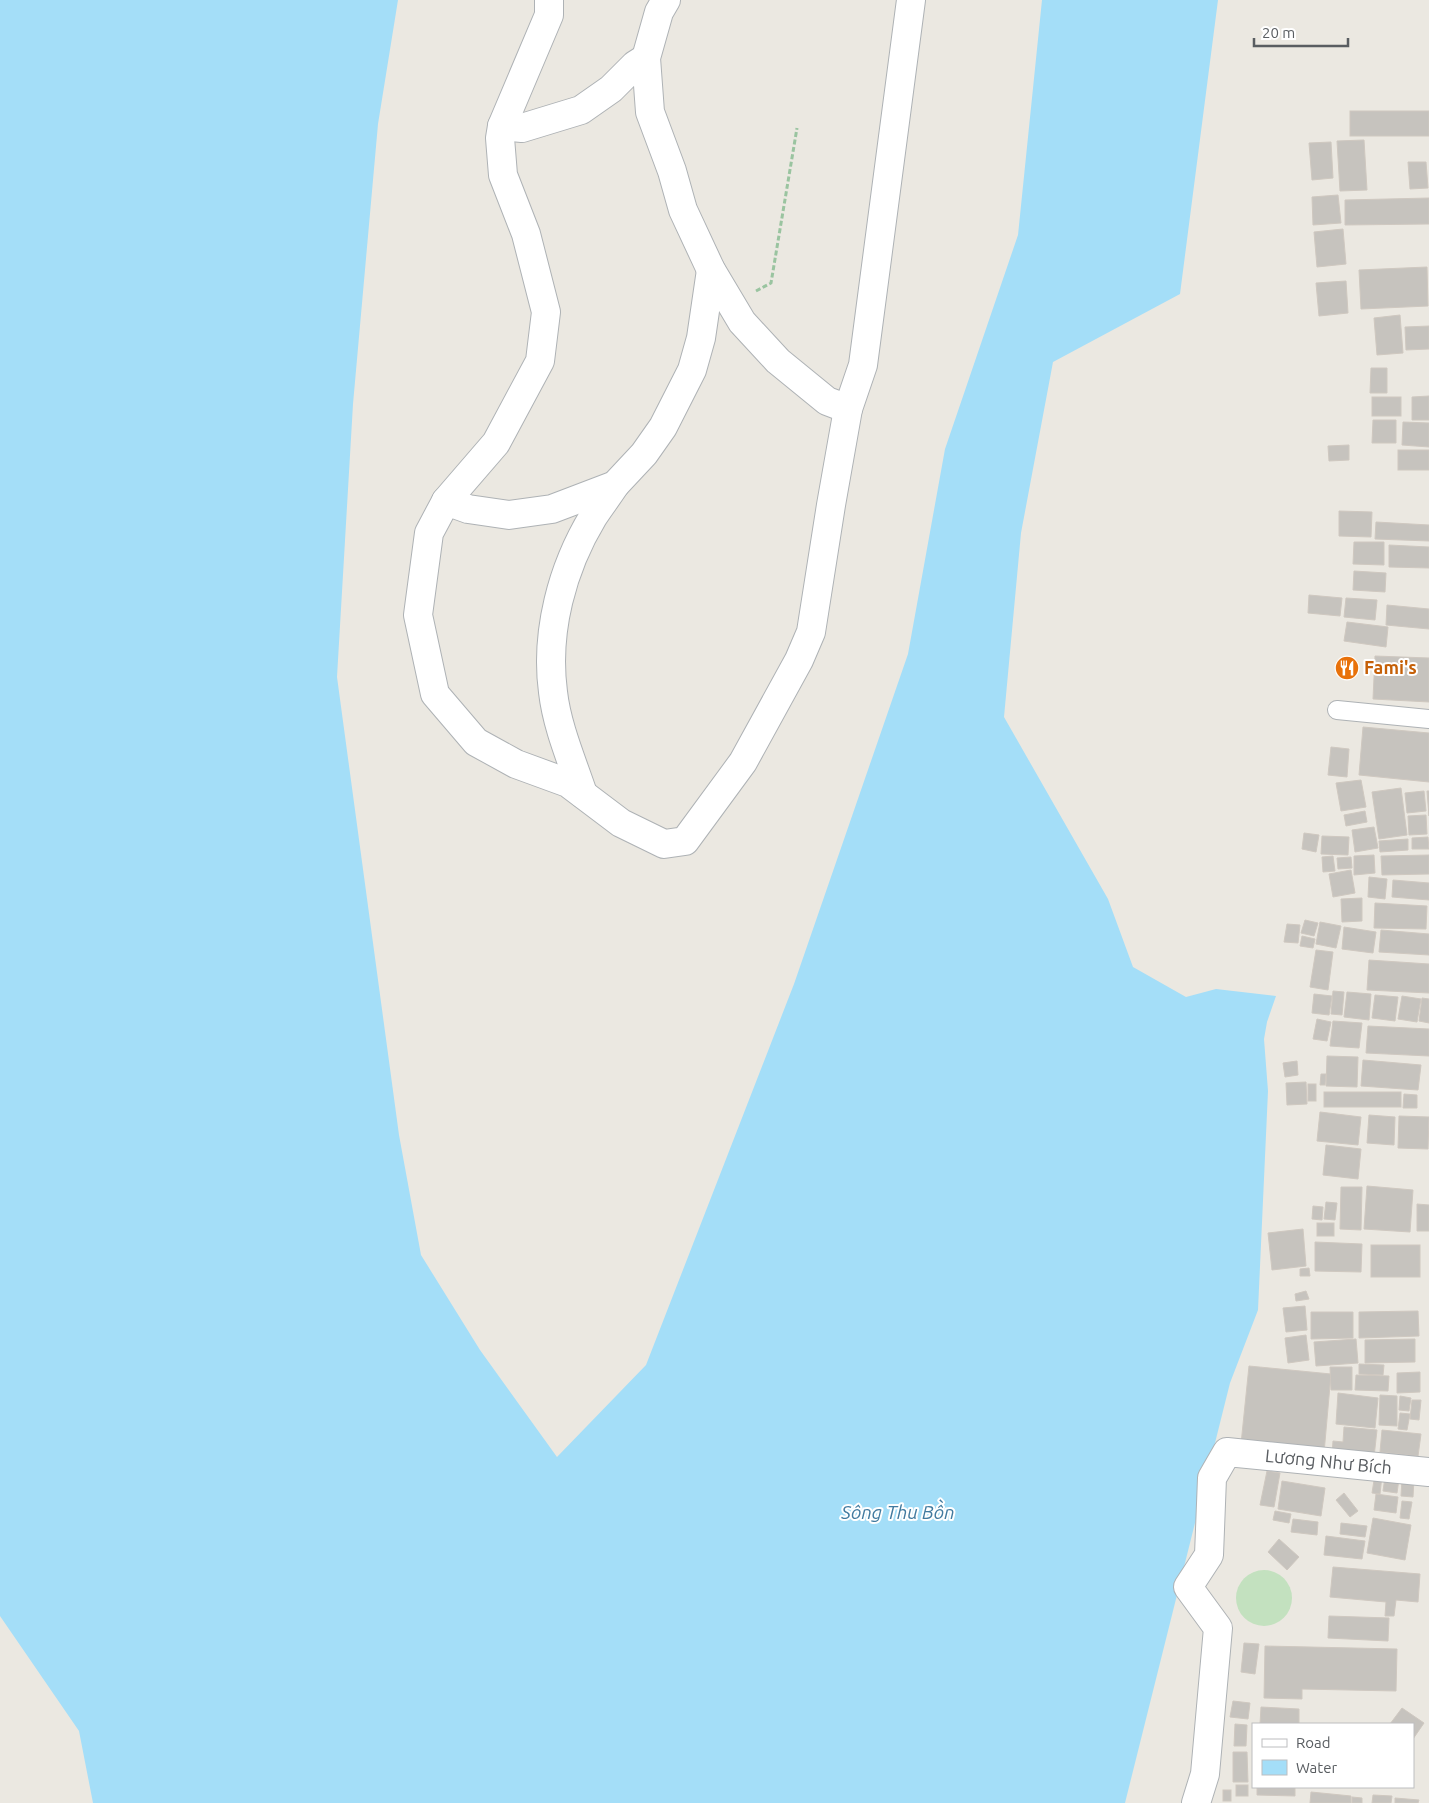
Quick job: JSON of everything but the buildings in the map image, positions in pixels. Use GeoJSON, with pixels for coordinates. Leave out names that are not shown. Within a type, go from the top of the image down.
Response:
{"type":"FeatureCollection","features":[{"type":"Feature","properties":{"kind":"street"},"geometry":{"type":"LineString","coordinates":[[549,0],[549,15],[502,126],[500,138],[503,175],[526,234],[546,312],[540,361],[496,443],[446,501],[429,533],[418,615],[435,694],[476,742],[516,764],[568,783],[621,823],[664,844],[685,841],[743,762],[799,660],[811,632],[848,409],[863,365],[911,0]]}},
{"type":"Feature","properties":{"kind":"street"},"geometry":{"type":"LineString","coordinates":[[666,0],[659,12],[646,58],[650,112],[672,171],[683,210],[711,270],[742,322],[778,361],[827,401],[848,409]]}},
{"type":"Feature","properties":{"kind":"street"},"geometry":{"type":"LineString","coordinates":[[502,126],[522,128],[581,110],[611,89],[635,65],[646,58]]}},
{"type":"Feature","properties":{"kind":"street"},"geometry":{"type":"LineString","coordinates":[[583,794],[559,722],[553,692],[552,626],[574,554],[593,517],[615,486],[644,454],[663,427],[692,370],[701,338],[711,270]]}},
{"type":"Feature","properties":{"kind":"street"},"geometry":{"type":"LineString","coordinates":[[446,501],[468,509],[509,515],[552,508],[615,486]]}},
{"type":"Feature","properties":{"kind":"street","name":"Lương Như Bích"},"geometry":{"type":"LineString","coordinates":[[1196,1803],[1205,1774],[1218,1628],[1188,1587],[1208,1555],[1212,1478],[1227,1452],[1429,1472]]}},
{"type":"Feature","properties":{"kind":"lane"},"geometry":{"type":"LineString","coordinates":[[1337,710],[1429,719]]}},
{"type":"Feature","properties":{"kind":"path"},"geometry":{"type":"LineString","coordinates":[[731,303],[771,283],[797,128]]}},
{"type":"Feature","properties":{"kind":"green space"},"geometry":{"type":"Polygon","coordinates":[[[1258,1570],[1270,1570],[1280,1574],[1288,1582],[1292,1598],[1288,1614],[1280,1622],[1270,1626],[1258,1626],[1248,1622],[1240,1614],[1236,1604],[1236,1592],[1240,1582],[1248,1574],[1258,1570]]]}},
{"type":"Feature","properties":{"kind":"water","name":"Sông Thu Bồn"},"geometry":{"type":"Polygon","coordinates":[[[0,0],[398,0],[378,124],[353,404],[337,677],[399,1135],[421,1255],[480,1350],[557,1457],[646,1365],[794,984],[908,654],[945,449],[1018,235],[1042,0],[1218,0],[1180,294],[1053,362],[1021,533],[1004,717],[1108,899],[1133,967],[1186,997],[1216,989],[1276,996],[1267,1022],[1264,1039],[1268,1091],[1258,1310],[1230,1383],[1125,1803],[93,1803],[79,1731],[0,1616],[0,0]]]}},
{"type":"Feature","properties":{"kind":"place","name":"Fami's"},"geometry":{"type":"Point","coordinates":[1347,668]}}]}
